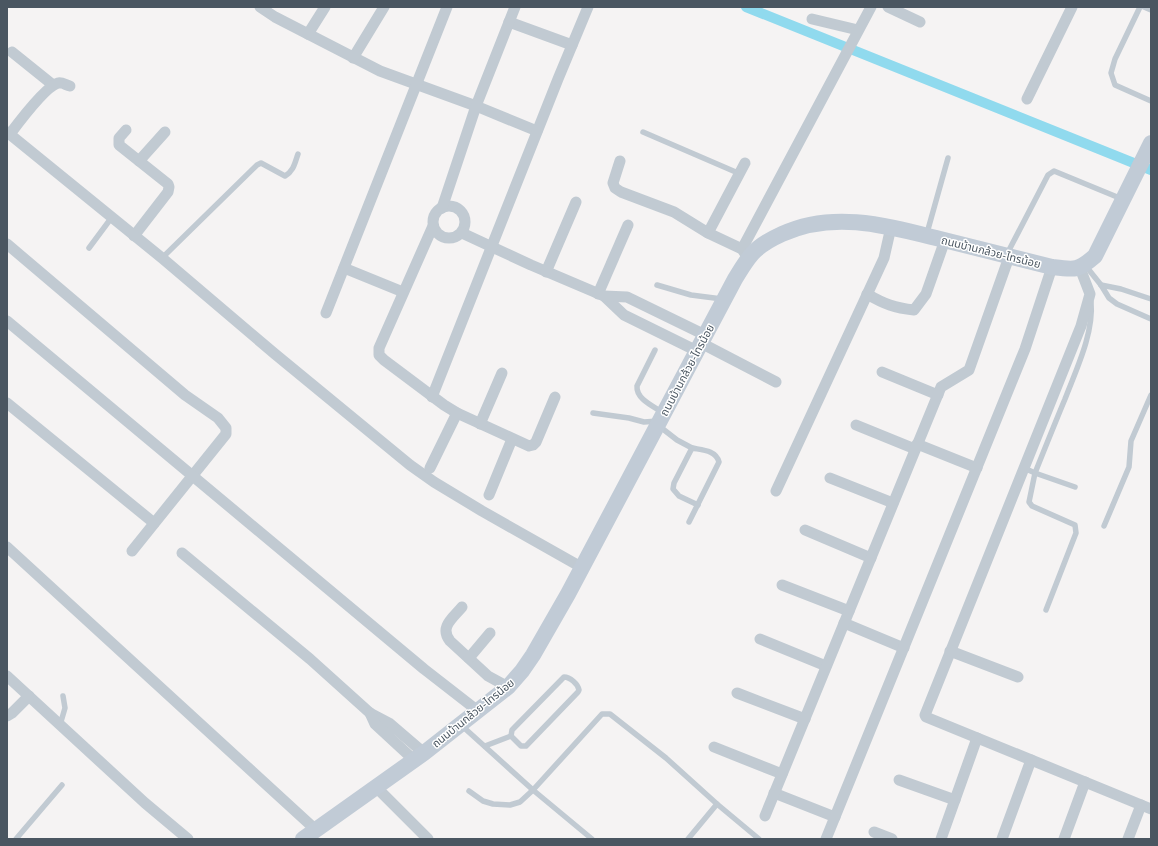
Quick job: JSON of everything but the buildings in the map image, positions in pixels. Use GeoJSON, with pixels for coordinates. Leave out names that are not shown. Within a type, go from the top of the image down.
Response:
{"type":"FeatureCollection","features":[{"type":"Feature","properties":{"kind":"street"},"geometry":{"type":"LineString","coordinates":[[260,7],[275,17],[380,71],[476,106],[538,131]]}},
{"type":"Feature","properties":{"kind":"street"},"geometry":{"type":"LineString","coordinates":[[308,34],[325,7]]}},
{"type":"Feature","properties":{"kind":"street"},"geometry":{"type":"LineString","coordinates":[[354,58],[384,7]]}},
{"type":"Feature","properties":{"kind":"street"},"geometry":{"type":"LineString","coordinates":[[326,313],[447,7]]}},
{"type":"Feature","properties":{"kind":"street"},"geometry":{"type":"LineString","coordinates":[[442,208],[476,106],[515,7]]}},
{"type":"Feature","properties":{"kind":"street"},"geometry":{"type":"LineString","coordinates":[[432,397],[588,7]]}},
{"type":"Feature","properties":{"kind":"street"},"geometry":{"type":"LineString","coordinates":[[620,161],[613,183],[615,188],[621,192],[674,212],[708,234],[745,254],[840,65],[871,7]]}},
{"type":"Feature","properties":{"kind":"street"},"geometry":{"type":"LineString","coordinates":[[888,7],[920,22]]}},
{"type":"Feature","properties":{"kind":"street"},"geometry":{"type":"LineString","coordinates":[[1026,99],[1072,7]]}},
{"type":"Feature","properties":{"kind":"street"},"geometry":{"type":"LineString","coordinates":[[812,19],[858,30]]}},
{"type":"Feature","properties":{"kind":"street"},"geometry":{"type":"LineString","coordinates":[[509,22],[572,45]]}},
{"type":"Feature","properties":{"kind":"street"},"geometry":{"type":"LineString","coordinates":[[12,52],[53,85]]}},
{"type":"Feature","properties":{"kind":"street"},"geometry":{"type":"LineString","coordinates":[[70,86],[62,83],[53,85],[8,133],[162,258],[287,364],[410,465],[434,482],[488,515],[581,567]]}},
{"type":"Feature","properties":{"kind":"street"},"geometry":{"type":"LineString","coordinates":[[126,130],[119,138],[119,145],[170,187],[168,192],[134,236]]}},
{"type":"Feature","properties":{"kind":"street"},"geometry":{"type":"LineString","coordinates":[[139,161],[166,132]]}},
{"type":"Feature","properties":{"kind":"street"},"geometry":{"type":"LineString","coordinates":[[1128,839],[1146,807],[926,717],[925,715],[1081,326],[1090,294],[1083,266],[1095,256],[1145,158]]}},
{"type":"Feature","properties":{"kind":"street"},"geometry":{"type":"LineString","coordinates":[[708,234],[738,173],[745,163]]}},
{"type":"Feature","properties":{"kind":"street"},"geometry":{"type":"LineString","coordinates":[[546,272],[576,202]]}},
{"type":"Feature","properties":{"kind":"street"},"geometry":{"type":"LineString","coordinates":[[446,206],[455,207],[462,211],[466,219],[465,228],[462,233],[452,239],[444,238],[436,233],[433,226],[433,217],[438,210],[446,206]]}},
{"type":"Feature","properties":{"kind":"street","name":"ถนนบ้านกล้วย-ไทรน้อย"},"geometry":{"type":"LineString","coordinates":[[310,836],[461,725],[508,687],[522,672],[564,600],[661,420],[735,279],[745,254],[791,230],[827,222],[849,221],[891,227],[1052,268],[1068,269],[1083,266]]}},
{"type":"Feature","properties":{"kind":"street"},"geometry":{"type":"LineString","coordinates":[[601,295],[628,225]]}},
{"type":"Feature","properties":{"kind":"street"},"geometry":{"type":"LineString","coordinates":[[433,226],[379,348],[379,355],[432,397],[457,413],[529,446],[535,444],[555,397]]}},
{"type":"Feature","properties":{"kind":"street"},"geometry":{"type":"LineString","coordinates":[[776,491],[884,258],[891,227]]}},
{"type":"Feature","properties":{"kind":"street"},"geometry":{"type":"LineString","coordinates":[[462,233],[546,272],[601,295],[624,315],[701,343]]}},
{"type":"Feature","properties":{"kind":"street"},"geometry":{"type":"LineString","coordinates":[[868,294],[881,303],[898,308],[914,310],[926,294],[945,240]]}},
{"type":"Feature","properties":{"kind":"street"},"geometry":{"type":"LineString","coordinates":[[7,244],[185,394],[224,424],[227,431],[132,551]]}},
{"type":"Feature","properties":{"kind":"street"},"geometry":{"type":"LineString","coordinates":[[765,816],[941,387],[969,370],[1008,256]]}},
{"type":"Feature","properties":{"kind":"street"},"geometry":{"type":"LineString","coordinates":[[344,268],[404,292]]}},
{"type":"Feature","properties":{"kind":"street"},"geometry":{"type":"LineString","coordinates":[[826,839],[1025,349],[1052,268]]}},
{"type":"Feature","properties":{"kind":"street"},"geometry":{"type":"LineString","coordinates":[[601,295],[628,297],[701,343],[776,382]]}},
{"type":"Feature","properties":{"kind":"street"},"geometry":{"type":"LineString","coordinates":[[7,321],[418,664],[478,710]]}},
{"type":"Feature","properties":{"kind":"street"},"geometry":{"type":"LineString","coordinates":[[882,372],[938,395]]}},
{"type":"Feature","properties":{"kind":"street"},"geometry":{"type":"LineString","coordinates":[[480,424],[502,373]]}},
{"type":"Feature","properties":{"kind":"street"},"geometry":{"type":"LineString","coordinates":[[7,403],[154,523]]}},
{"type":"Feature","properties":{"kind":"street"},"geometry":{"type":"LineString","coordinates":[[430,468],[457,413]]}},
{"type":"Feature","properties":{"kind":"street"},"geometry":{"type":"LineString","coordinates":[[856,425],[977,468]]}},
{"type":"Feature","properties":{"kind":"street"},"geometry":{"type":"LineString","coordinates":[[489,495],[512,439]]}},
{"type":"Feature","properties":{"kind":"street"},"geometry":{"type":"LineString","coordinates":[[830,478],[893,503]]}},
{"type":"Feature","properties":{"kind":"street"},"geometry":{"type":"LineString","coordinates":[[805,530],[871,558]]}},
{"type":"Feature","properties":{"kind":"street"},"geometry":{"type":"LineString","coordinates":[[7,547],[310,836]]}},
{"type":"Feature","properties":{"kind":"street"},"geometry":{"type":"LineString","coordinates":[[182,553],[310,659],[370,713],[389,723],[419,757]]}},
{"type":"Feature","properties":{"kind":"street"},"geometry":{"type":"LineString","coordinates":[[782,585],[849,611]]}},
{"type":"Feature","properties":{"kind":"street"},"geometry":{"type":"LineString","coordinates":[[462,607],[445,629],[446,635],[450,641],[488,676],[508,687]]}},
{"type":"Feature","properties":{"kind":"street"},"geometry":{"type":"LineString","coordinates":[[844,623],[904,648]]}},
{"type":"Feature","properties":{"kind":"street"},"geometry":{"type":"LineString","coordinates":[[469,658],[490,633]]}},
{"type":"Feature","properties":{"kind":"street"},"geometry":{"type":"LineString","coordinates":[[760,639],[826,666]]}},
{"type":"Feature","properties":{"kind":"street"},"geometry":{"type":"LineString","coordinates":[[950,651],[1018,677]]}},
{"type":"Feature","properties":{"kind":"street"},"geometry":{"type":"LineString","coordinates":[[7,676],[145,803],[188,839]]}},
{"type":"Feature","properties":{"kind":"street"},"geometry":{"type":"LineString","coordinates":[[737,693],[805,719]]}},
{"type":"Feature","properties":{"kind":"street"},"geometry":{"type":"LineString","coordinates":[[7,716],[29,696]]}},
{"type":"Feature","properties":{"kind":"street"},"geometry":{"type":"LineString","coordinates":[[940,839],[977,738]]}},
{"type":"Feature","properties":{"kind":"street"},"geometry":{"type":"LineString","coordinates":[[714,747],[782,774]]}},
{"type":"Feature","properties":{"kind":"street"},"geometry":{"type":"LineString","coordinates":[[1002,839],[1030,760]]}},
{"type":"Feature","properties":{"kind":"street"},"geometry":{"type":"LineString","coordinates":[[899,780],[955,800]]}},
{"type":"Feature","properties":{"kind":"street"},"geometry":{"type":"LineString","coordinates":[[1064,839],[1085,782]]}},
{"type":"Feature","properties":{"kind":"street"},"geometry":{"type":"LineString","coordinates":[[376,787],[428,839]]}},
{"type":"Feature","properties":{"kind":"street"},"geometry":{"type":"LineString","coordinates":[[774,793],[835,817]]}},
{"type":"Feature","properties":{"kind":"street"},"geometry":{"type":"LineString","coordinates":[[874,832],[892,839]]}},
{"type":"Feature","properties":{"kind":"lane"},"geometry":{"type":"LineString","coordinates":[[1140,7],[1115,59],[1111,73],[1115,85],[1151,101]]}},
{"type":"Feature","properties":{"kind":"lane"},"geometry":{"type":"LineString","coordinates":[[1144,7],[1151,10]]}},
{"type":"Feature","properties":{"kind":"lane"},"geometry":{"type":"LineString","coordinates":[[643,132],[738,173]]}},
{"type":"Feature","properties":{"kind":"lane"},"geometry":{"type":"LineString","coordinates":[[162,258],[257,165],[261,163],[285,176],[290,173],[295,165],[298,154]]}},
{"type":"Feature","properties":{"kind":"lane"},"geometry":{"type":"LineString","coordinates":[[926,236],[948,158]]}},
{"type":"Feature","properties":{"kind":"lane"},"geometry":{"type":"LineString","coordinates":[[1008,256],[1048,175],[1054,171],[1124,199]]}},
{"type":"Feature","properties":{"kind":"lane"},"geometry":{"type":"LineString","coordinates":[[89,248],[112,217]]}},
{"type":"Feature","properties":{"kind":"lane"},"geometry":{"type":"LineString","coordinates":[[1083,266],[1101,285],[1109,298],[1117,304],[1151,319]]}},
{"type":"Feature","properties":{"kind":"lane"},"geometry":{"type":"LineString","coordinates":[[657,285],[691,295],[724,299]]}},
{"type":"Feature","properties":{"kind":"lane"},"geometry":{"type":"LineString","coordinates":[[1101,285],[1121,289],[1151,299]]}},
{"type":"Feature","properties":{"kind":"lane"},"geometry":{"type":"LineString","coordinates":[[1046,610],[1076,533],[1075,526],[1032,506],[1029,502],[1035,473],[1078,368],[1088,334],[1092,310],[1090,294]]}},
{"type":"Feature","properties":{"kind":"lane"},"geometry":{"type":"LineString","coordinates":[[655,350],[637,386],[637,390],[642,399],[677,440],[692,448],[716,455],[719,462],[689,522]]}},
{"type":"Feature","properties":{"kind":"lane"},"geometry":{"type":"LineString","coordinates":[[1104,526],[1129,467],[1131,441],[1151,395]]}},
{"type":"Feature","properties":{"kind":"lane"},"geometry":{"type":"LineString","coordinates":[[593,413],[629,418],[644,422],[661,420]]}},
{"type":"Feature","properties":{"kind":"lane"},"geometry":{"type":"LineString","coordinates":[[692,448],[674,483],[673,490],[679,496],[698,505]]}},
{"type":"Feature","properties":{"kind":"lane"},"geometry":{"type":"LineString","coordinates":[[1024,468],[1075,487]]}},
{"type":"Feature","properties":{"kind":"lane"},"geometry":{"type":"LineString","coordinates":[[564,678],[568,678],[576,684],[579,690],[578,692],[526,746],[521,746],[511,736],[512,730],[564,678]]}},
{"type":"Feature","properties":{"kind":"lane"},"geometry":{"type":"LineString","coordinates":[[60,725],[65,708],[63,696]]}},
{"type":"Feature","properties":{"kind":"lane"},"geometry":{"type":"LineString","coordinates":[[469,791],[483,801],[502,806],[510,806],[520,802],[533,790],[602,714],[610,714],[666,758],[759,839]]}},
{"type":"Feature","properties":{"kind":"lane"},"geometry":{"type":"LineString","coordinates":[[461,725],[533,790],[592,839]]}},
{"type":"Feature","properties":{"kind":"lane"},"geometry":{"type":"LineString","coordinates":[[485,746],[511,736]]}},
{"type":"Feature","properties":{"kind":"lane"},"geometry":{"type":"LineString","coordinates":[[16,839],[62,785]]}},
{"type":"Feature","properties":{"kind":"lane"},"geometry":{"type":"LineString","coordinates":[[688,839],[717,804]]}},
{"type":"Feature","properties":{"kind":"waterway"},"geometry":{"type":"LineString","coordinates":[[746,7],[1151,170]]}}]}
